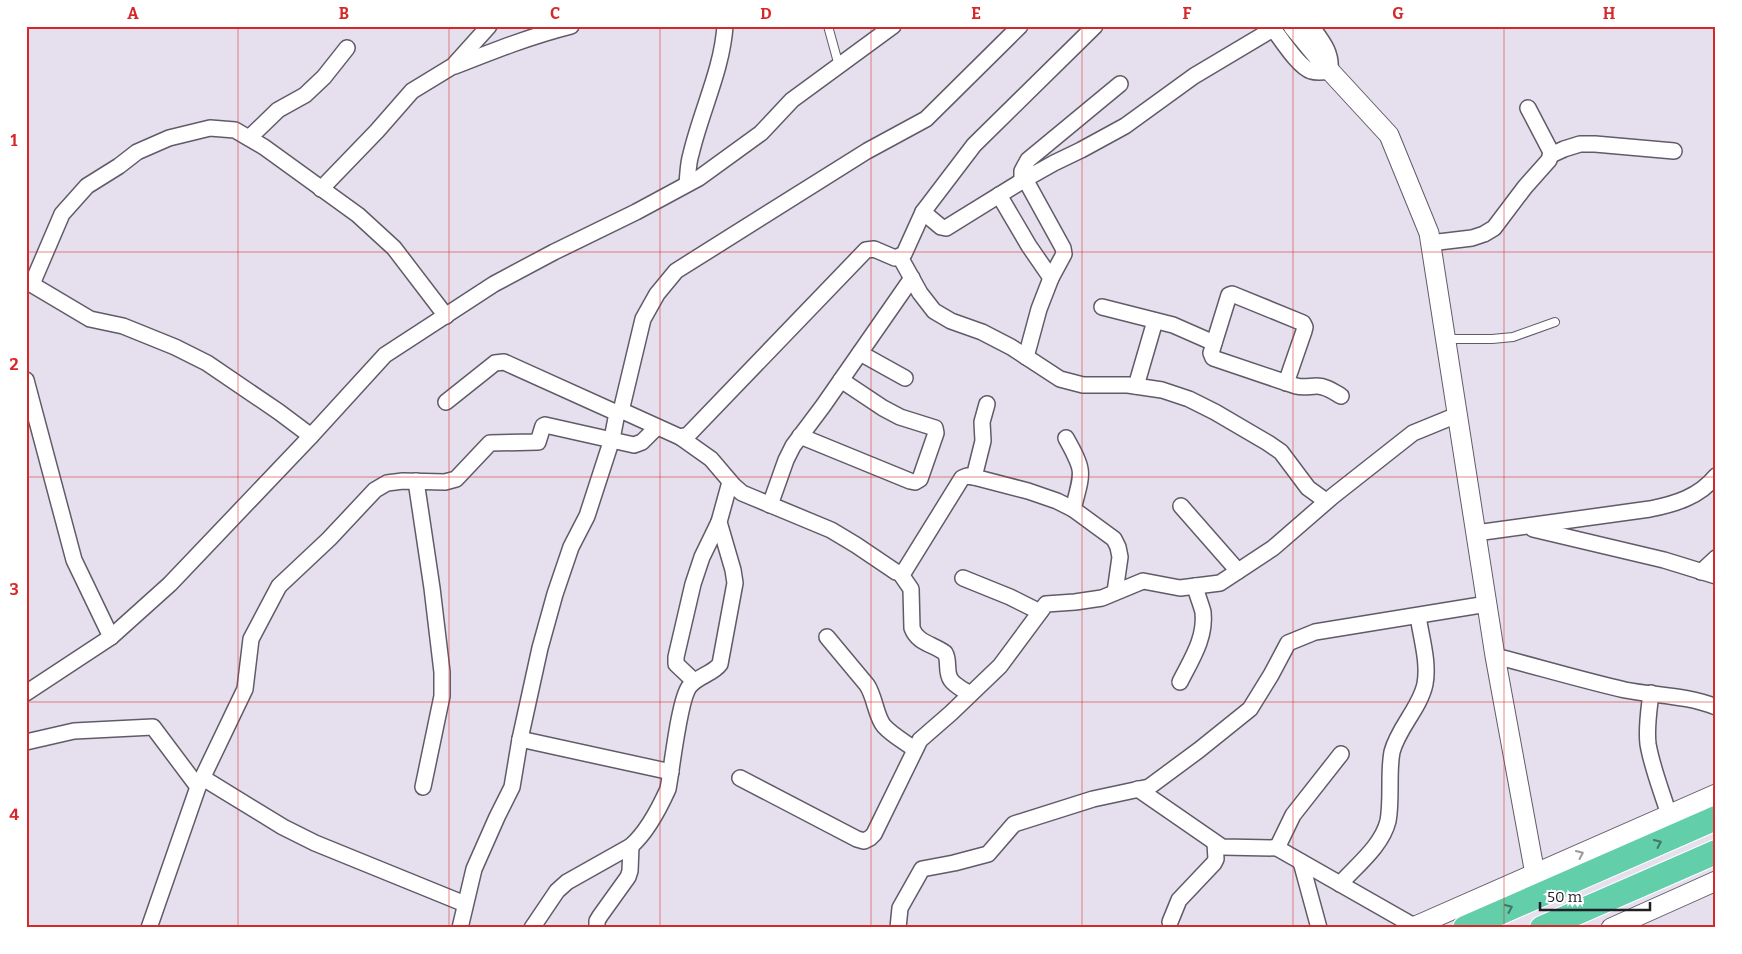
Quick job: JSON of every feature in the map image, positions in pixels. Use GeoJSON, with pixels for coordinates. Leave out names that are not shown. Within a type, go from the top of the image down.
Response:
{"type":"FeatureCollection","features":[{"type":"Feature","properties":{"kind":"highway"},"geometry":{"type":"LineString","coordinates":[[1465,928],[1716,818]]}},
{"type":"Feature","properties":{"kind":"highway"},"geometry":{"type":"LineString","coordinates":[[1542,928],[1716,852]]}},
{"type":"Feature","properties":{"kind":"street"},"geometry":{"type":"LineString","coordinates":[[321,189],[377,131],[412,91],[453,66],[489,26]]}},
{"type":"Feature","properties":{"kind":"street"},"geometry":{"type":"LineString","coordinates":[[449,68],[511,44],[570,26]]}},
{"type":"Feature","properties":{"kind":"street"},"geometry":{"type":"LineString","coordinates":[[687,184],[690,155],[716,73],[724,41],[725,26]]}},
{"type":"Feature","properties":{"kind":"street"},"geometry":{"type":"LineString","coordinates":[[26,693],[111,637],[170,584],[311,436],[384,355],[511,275],[687,184],[761,133],[792,100],[893,26]]}},
{"type":"Feature","properties":{"kind":"street"},"geometry":{"type":"LineString","coordinates":[[460,928],[474,869],[512,787],[520,739],[540,648],[555,594],[571,547],[587,516],[612,439],[643,319],[657,294],[676,271],[867,151],[926,119],[1020,26]]}},
{"type":"Feature","properties":{"kind":"street"},"geometry":{"type":"LineString","coordinates":[[680,437],[688,435],[866,250],[874,249],[895,258],[904,254],[922,212],[974,145],[1095,26]]}},
{"type":"Feature","properties":{"kind":"street"},"geometry":{"type":"LineString","coordinates":[[1293,26],[1330,72],[1389,135],[1428,233],[1495,656],[1535,874]]}},
{"type":"Feature","properties":{"kind":"street"},"geometry":{"type":"LineString","coordinates":[[1311,26],[1332,60],[1330,72]]}},
{"type":"Feature","properties":{"kind":"street"},"geometry":{"type":"LineString","coordinates":[[922,212],[941,227],[946,228],[1023,180],[1124,126],[1194,76],[1272,28],[1301,65],[1309,70],[1330,72]]}},
{"type":"Feature","properties":{"kind":"street"},"geometry":{"type":"LineString","coordinates":[[249,138],[278,110],[305,95],[324,77],[347,48]]}},
{"type":"Feature","properties":{"kind":"street"},"geometry":{"type":"LineString","coordinates":[[1026,357],[1039,309],[1064,254],[1063,248],[1023,180],[1022,171],[1028,160],[1120,84]]}},
{"type":"Feature","properties":{"kind":"street"},"geometry":{"type":"LineString","coordinates":[[1528,108],[1551,155]]}},
{"type":"Feature","properties":{"kind":"street"},"geometry":{"type":"LineString","coordinates":[[311,436],[280,412],[207,363],[175,347],[123,326],[90,318],[29,283],[62,214],[87,186],[137,152],[169,138],[210,128],[236,130],[358,215],[394,248],[446,316]]}},
{"type":"Feature","properties":{"kind":"street"},"geometry":{"type":"LineString","coordinates":[[1430,244],[1472,238],[1494,228],[1551,155],[1564,149],[1580,144],[1595,144],[1674,151]]}},
{"type":"Feature","properties":{"kind":"street"},"geometry":{"type":"LineString","coordinates":[[999,195],[1029,246],[1052,278]]}},
{"type":"Feature","properties":{"kind":"street"},"geometry":{"type":"LineString","coordinates":[[900,257],[920,293],[934,311],[952,321],[982,332],[1060,379],[1082,385],[1128,384],[1162,390],[1189,399],[1268,442],[1288,460],[1311,492],[1326,501]]}},
{"type":"Feature","properties":{"kind":"street"},"geometry":{"type":"LineString","coordinates":[[770,505],[786,460],[800,436],[912,278]]}},
{"type":"Feature","properties":{"kind":"street"},"geometry":{"type":"LineString","coordinates":[[1286,383],[1305,327],[1300,321],[1230,294],[1211,353],[1213,358],[1286,383],[1303,388],[1324,387],[1341,396]]}},
{"type":"Feature","properties":{"kind":"street"},"geometry":{"type":"LineString","coordinates":[[1102,307],[1173,325],[1214,343]]}},
{"type":"Feature","properties":{"kind":"street"},"geometry":{"type":"LineString","coordinates":[[1136,386],[1155,320]]}},
{"type":"Feature","properties":{"kind":"street"},"geometry":{"type":"LineString","coordinates":[[860,353],[906,378]]}},
{"type":"Feature","properties":{"kind":"street"},"geometry":{"type":"LineString","coordinates":[[446,402],[495,363],[504,362],[680,437],[711,459],[742,493],[831,530],[900,573],[911,589],[912,628],[914,633],[918,638],[945,653],[949,677],[970,694]]}},
{"type":"Feature","properties":{"kind":"street"},"geometry":{"type":"LineString","coordinates":[[26,380],[74,560],[111,637]]}},
{"type":"Feature","properties":{"kind":"street"},"geometry":{"type":"LineString","coordinates":[[800,436],[910,481],[914,482],[920,479],[936,433],[934,428],[900,417],[841,380]]}},
{"type":"Feature","properties":{"kind":"street"},"geometry":{"type":"LineString","coordinates":[[974,477],[983,441],[982,422],[987,404]]}},
{"type":"Feature","properties":{"kind":"street"},"geometry":{"type":"LineString","coordinates":[[740,778],[857,839],[864,841],[870,838],[874,834],[914,748],[920,740],[1000,666],[1046,604],[1102,598],[1143,581],[1180,588],[1220,584],[1272,548],[1326,501],[1412,433],[1457,415]]}},
{"type":"Feature","properties":{"kind":"street"},"geometry":{"type":"LineString","coordinates":[[149,928],[200,782],[245,689],[251,639],[280,586],[329,539],[375,490],[387,483],[445,482],[456,478],[490,443],[538,442],[545,425],[634,445],[642,442],[657,427]]}},
{"type":"Feature","properties":{"kind":"street"},"geometry":{"type":"LineString","coordinates":[[1066,438],[1081,468],[1081,477],[1073,509]]}},
{"type":"Feature","properties":{"kind":"street"},"geometry":{"type":"LineString","coordinates":[[900,573],[905,570],[962,478],[967,476],[1028,491],[1073,509],[1114,539],[1120,556],[1115,592]]}},
{"type":"Feature","properties":{"kind":"street"},"geometry":{"type":"LineString","coordinates":[[1476,533],[1650,509],[1672,504],[1693,496],[1716,476]]}},
{"type":"Feature","properties":{"kind":"street"},"geometry":{"type":"LineString","coordinates":[[416,481],[442,672],[442,696],[423,787]]}},
{"type":"Feature","properties":{"kind":"street"},"geometry":{"type":"LineString","coordinates":[[694,681],[676,664],[676,657],[693,584],[702,557],[719,522],[730,482]]}},
{"type":"Feature","properties":{"kind":"street"},"geometry":{"type":"LineString","coordinates":[[1181,506],[1238,571]]}},
{"type":"Feature","properties":{"kind":"street"},"geometry":{"type":"LineString","coordinates":[[532,928],[556,891],[566,882],[631,846],[640,838],[663,800],[668,789],[684,695],[694,681],[717,668],[720,664],[734,595],[733,570],[719,522]]}},
{"type":"Feature","properties":{"kind":"street"},"geometry":{"type":"LineString","coordinates":[[1524,527],[1664,560],[1709,574],[1716,558]]}},
{"type":"Feature","properties":{"kind":"street"},"geometry":{"type":"LineString","coordinates":[[963,578],[1010,597],[1040,612]]}},
{"type":"Feature","properties":{"kind":"street"},"geometry":{"type":"LineString","coordinates":[[1180,682],[1199,645],[1202,630],[1203,612],[1195,586]]}},
{"type":"Feature","properties":{"kind":"street"},"geometry":{"type":"LineString","coordinates":[[898,928],[900,908],[922,869],[988,854],[1014,824],[1094,799],[1149,787],[1250,709],[1288,643],[1315,632],[1487,604]]}},
{"type":"Feature","properties":{"kind":"street"},"geometry":{"type":"LineString","coordinates":[[1340,884],[1374,846],[1382,835],[1388,820],[1392,754],[1396,739],[1425,685],[1426,670],[1418,616]]}},
{"type":"Feature","properties":{"kind":"street"},"geometry":{"type":"LineString","coordinates":[[827,637],[872,692],[881,721],[885,727],[914,748]]}},
{"type":"Feature","properties":{"kind":"street"},"geometry":{"type":"LineString","coordinates":[[1495,656],[1626,690],[1699,700],[1716,707]]}},
{"type":"Feature","properties":{"kind":"street"},"geometry":{"type":"LineString","coordinates":[[1651,693],[1647,726],[1648,743],[1669,815]]}},
{"type":"Feature","properties":{"kind":"street"},"geometry":{"type":"LineString","coordinates":[[26,742],[74,731],[153,727],[200,782],[315,843],[465,904]]}},
{"type":"Feature","properties":{"kind":"street"},"geometry":{"type":"LineString","coordinates":[[520,739],[671,772]]}},
{"type":"Feature","properties":{"kind":"street"},"geometry":{"type":"LineString","coordinates":[[1277,848],[1293,815],[1341,754]]}},
{"type":"Feature","properties":{"kind":"street"},"geometry":{"type":"LineString","coordinates":[[1138,789],[1222,847],[1267,846],[1277,848],[1413,927],[1716,794]]}},
{"type":"Feature","properties":{"kind":"street"},"geometry":{"type":"LineString","coordinates":[[1170,922],[1179,900],[1214,863],[1216,859],[1215,842]]}},
{"type":"Feature","properties":{"kind":"street"},"geometry":{"type":"LineString","coordinates":[[597,928],[597,921],[600,916],[628,878],[631,846]]}},
{"type":"Feature","properties":{"kind":"street"},"geometry":{"type":"LineString","coordinates":[[1301,862],[1318,928]]}},
{"type":"Feature","properties":{"kind":"street"},"geometry":{"type":"LineString","coordinates":[[1611,928],[1716,881]]}},
{"type":"Feature","properties":{"kind":"lane"},"geometry":{"type":"LineString","coordinates":[[828,26],[838,66]]}},
{"type":"Feature","properties":{"kind":"lane"},"geometry":{"type":"LineString","coordinates":[[1445,339],[1513,337],[1555,322]]}}]}
